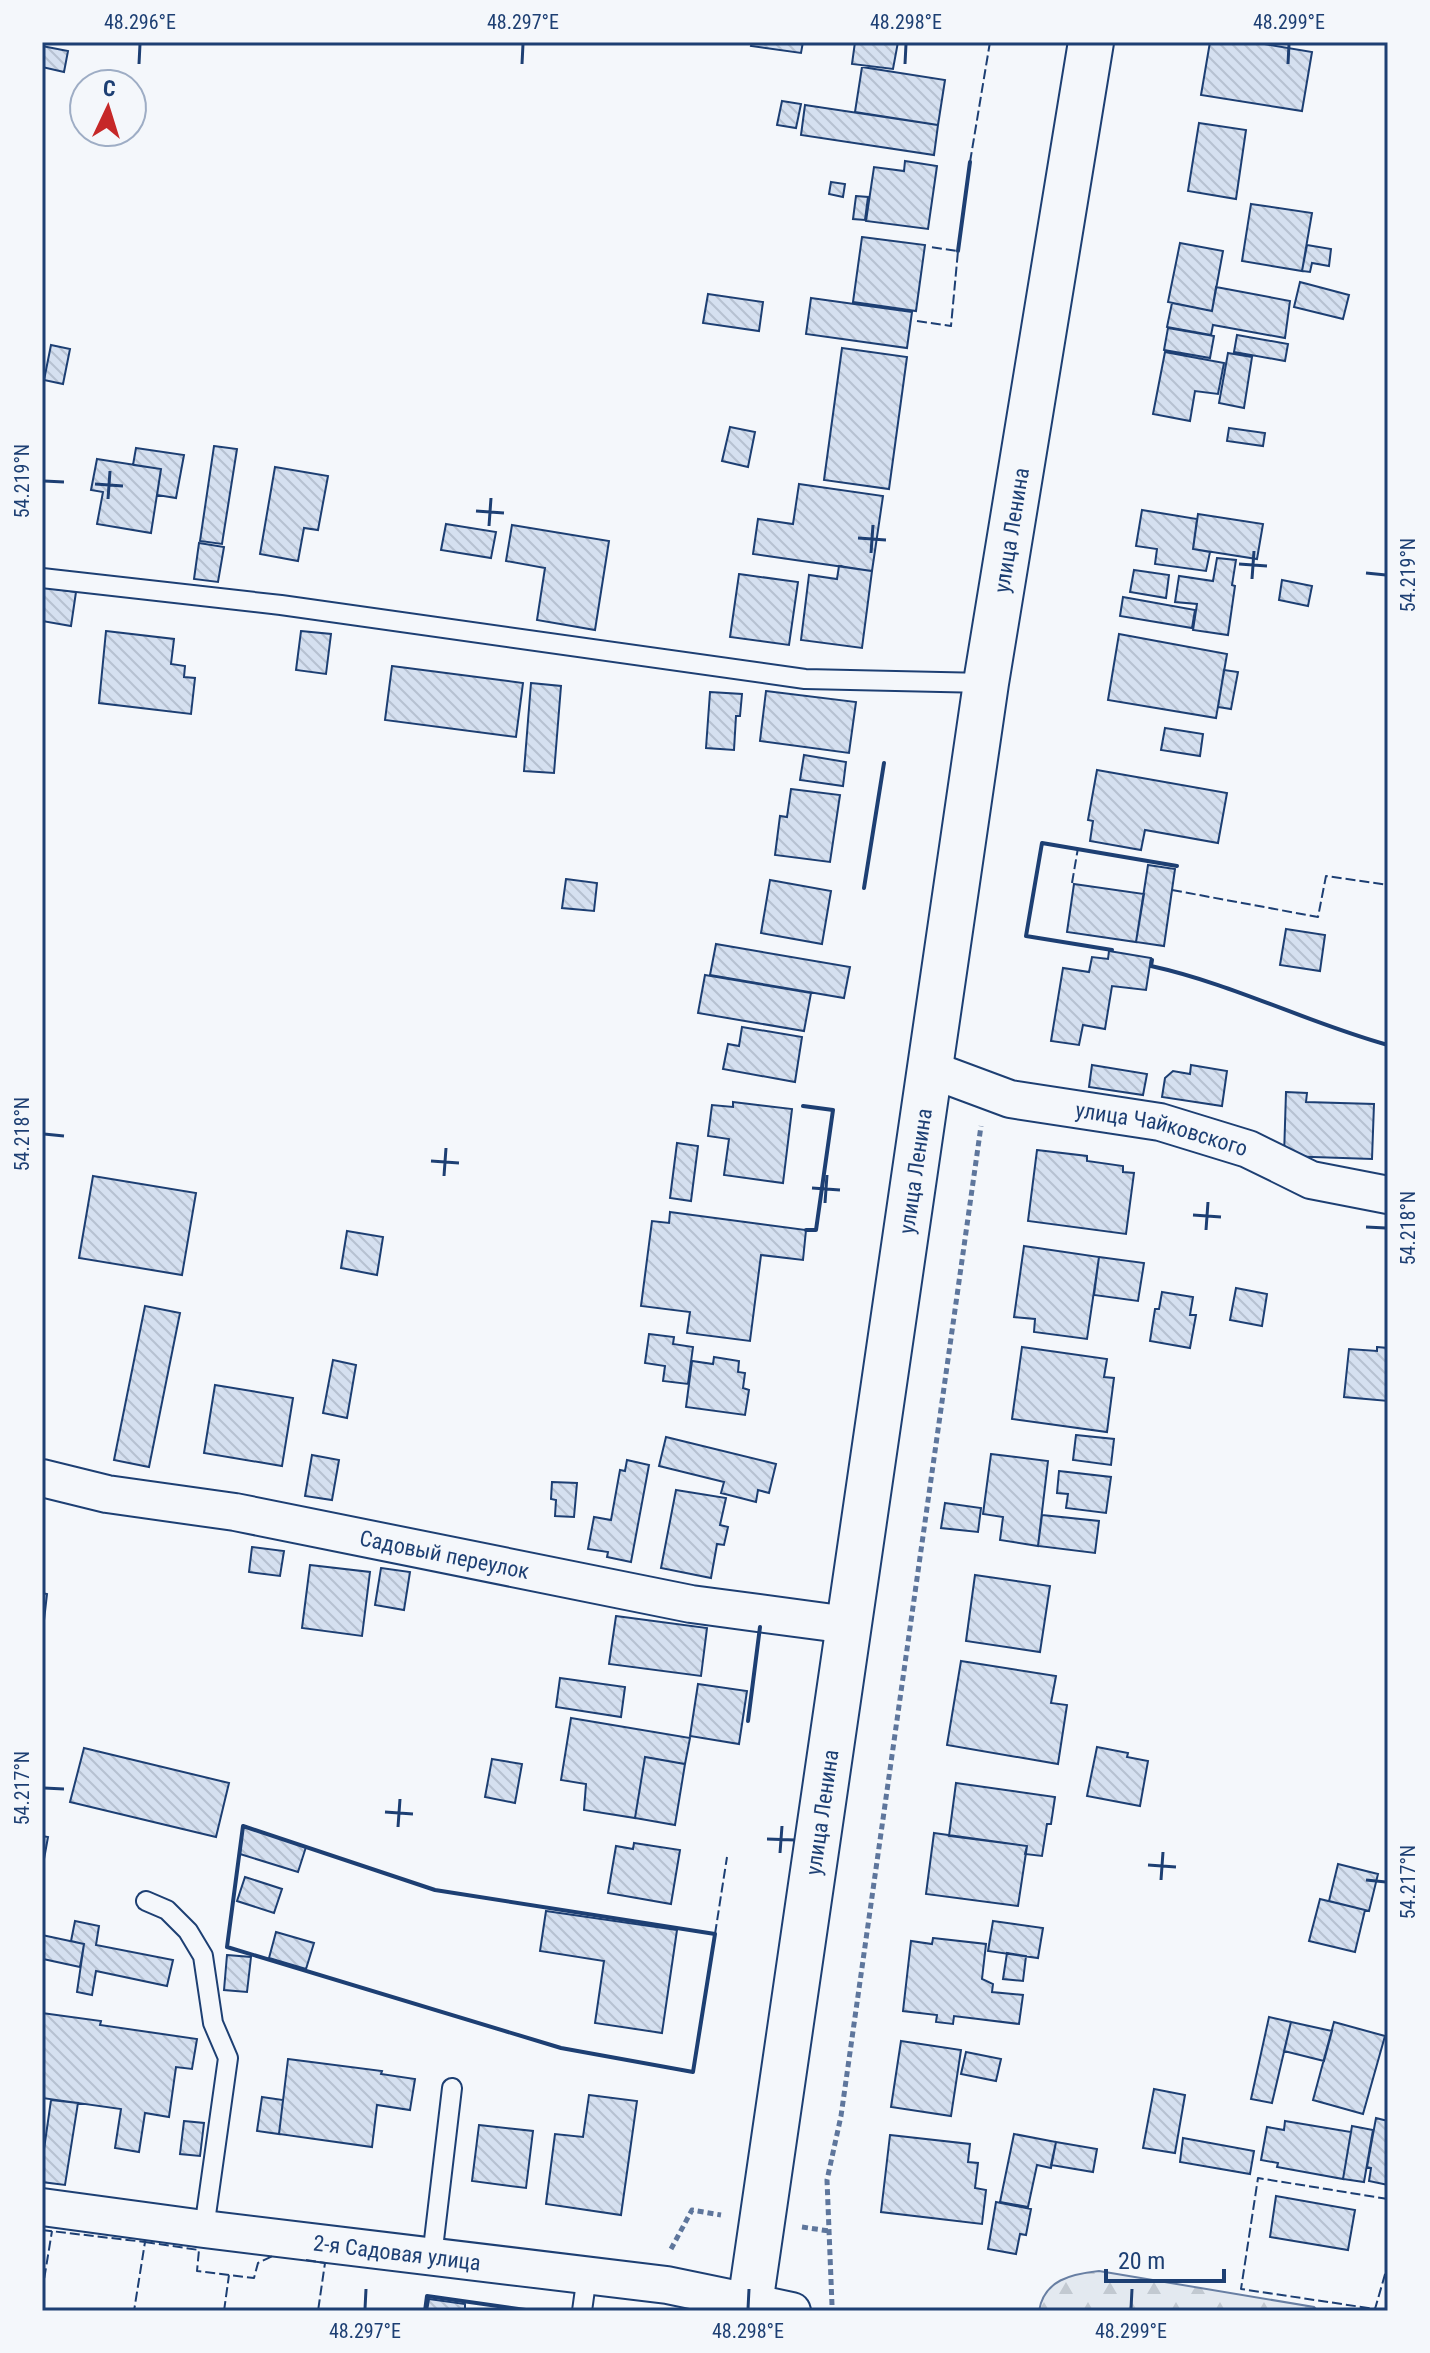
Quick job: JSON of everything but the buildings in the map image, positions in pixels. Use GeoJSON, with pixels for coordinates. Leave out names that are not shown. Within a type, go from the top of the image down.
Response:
{"type":"FeatureCollection","features":[{"type":"Feature","properties":{"kind":"main road","name":"улица Ленина"},"geometry":{"type":"LineString","coordinates":[[749,2306],[932,1070],[986,683],[1091,42]]}},
{"type":"Feature","properties":{"kind":"street","name":"улица Чайковского"},"geometry":{"type":"LineString","coordinates":[[932,1070],[1010,1099],[1160,1122],[1248,1149],[1311,1180],[1388,1195]]}},
{"type":"Feature","properties":{"kind":"street","name":"Садовый переулок"},"geometry":{"type":"LineString","coordinates":[[42,1478],[107,1494],[235,1512],[529,1574],[691,1604],[848,1625]]}},
{"type":"Feature","properties":{"kind":"street","name":"2-я Садовая улица"},"geometry":{"type":"LineString","coordinates":[[42,2207],[667,2285],[749,2306],[792,2311]]}},
{"type":"Feature","properties":{"kind":"lane"},"geometry":{"type":"LineString","coordinates":[[42,578],[281,605],[805,679],[986,683]]}},
{"type":"Feature","properties":{"kind":"lane"},"geometry":{"type":"LineString","coordinates":[[146,1901],[167,1910],[188,1931],[203,1956],[213,2023],[228,2058],[204,2229]]}},
{"type":"Feature","properties":{"kind":"lane"},"geometry":{"type":"LineString","coordinates":[[432,2257],[452,2088]]}},
{"type":"Feature","properties":{"kind":"lane"},"geometry":{"type":"LineString","coordinates":[[582,2311],[587,2275]]}},
{"type":"Feature","properties":{"kind":"path"},"geometry":{"type":"LineString","coordinates":[[832,2311],[827,2180],[841,2116],[866,1945],[986,1090]]}},
{"type":"Feature","properties":{"kind":"green space"},"geometry":{"type":"Polygon","coordinates":[[[1099,2271],[1314,2307],[1318,2311],[1039,2311],[1047,2292],[1060,2280],[1099,2271]]]}},
{"type":"Feature","properties":{"kind":"fence"},"geometry":{"type":"LineString","coordinates":[[970,162],[990,42]]}},
{"type":"Feature","properties":{"kind":"fence"},"geometry":{"type":"LineString","coordinates":[[917,321],[951,326],[958,251],[930,247]]}},
{"type":"Feature","properties":{"kind":"fence"},"geometry":{"type":"LineString","coordinates":[[1072,883],[1078,848]]}},
{"type":"Feature","properties":{"kind":"fence"},"geometry":{"type":"LineString","coordinates":[[1172,890],[1318,917],[1326,876],[1388,885]]}},
{"type":"Feature","properties":{"kind":"fence"},"geometry":{"type":"LineString","coordinates":[[715,1934],[727,1857]]}},
{"type":"Feature","properties":{"kind":"fence"},"geometry":{"type":"LineString","coordinates":[[1388,2199],[1258,2178],[1241,2289],[1375,2309],[1388,2264]]}},
{"type":"Feature","properties":{"kind":"fence"},"geometry":{"type":"LineString","coordinates":[[42,2230],[145,2242],[134,2311]]}},
{"type":"Feature","properties":{"kind":"fence"},"geometry":{"type":"LineString","coordinates":[[42,2292],[52,2231]]}},
{"type":"Feature","properties":{"kind":"fence"},"geometry":{"type":"LineString","coordinates":[[145,2242],[199,2250],[197,2271],[254,2278],[258,2263],[275,2255]]}},
{"type":"Feature","properties":{"kind":"fence"},"geometry":{"type":"LineString","coordinates":[[306,2260],[325,2263],[318,2311]]}},
{"type":"Feature","properties":{"kind":"fence"},"geometry":{"type":"LineString","coordinates":[[224,2311],[229,2275]]}},
{"type":"Feature","properties":{"kind":"wall"},"geometry":{"type":"LineString","coordinates":[[958,251],[970,162]]}},
{"type":"Feature","properties":{"kind":"wall"},"geometry":{"type":"LineString","coordinates":[[864,888],[884,763]]}},
{"type":"Feature","properties":{"kind":"wall"},"geometry":{"type":"LineString","coordinates":[[1112,950],[1026,936],[1042,843],[1177,866]]}},
{"type":"Feature","properties":{"kind":"wall"},"geometry":{"type":"LineString","coordinates":[[1152,960],[1151,966],[1211,983],[1388,1045]]}},
{"type":"Feature","properties":{"kind":"wall"},"geometry":{"type":"LineString","coordinates":[[803,1106],[833,1110],[816,1230],[806,1230]]}},
{"type":"Feature","properties":{"kind":"wall"},"geometry":{"type":"LineString","coordinates":[[748,1721],[760,1627]]}},
{"type":"Feature","properties":{"kind":"wall"},"geometry":{"type":"LineString","coordinates":[[243,1826],[435,1890],[715,1934],[693,2072],[561,2048],[227,1947],[243,1826]]}},
{"type":"Feature","properties":{"kind":"wall"},"geometry":{"type":"LineString","coordinates":[[425,2311],[427,2296],[533,2311]]}}]}
